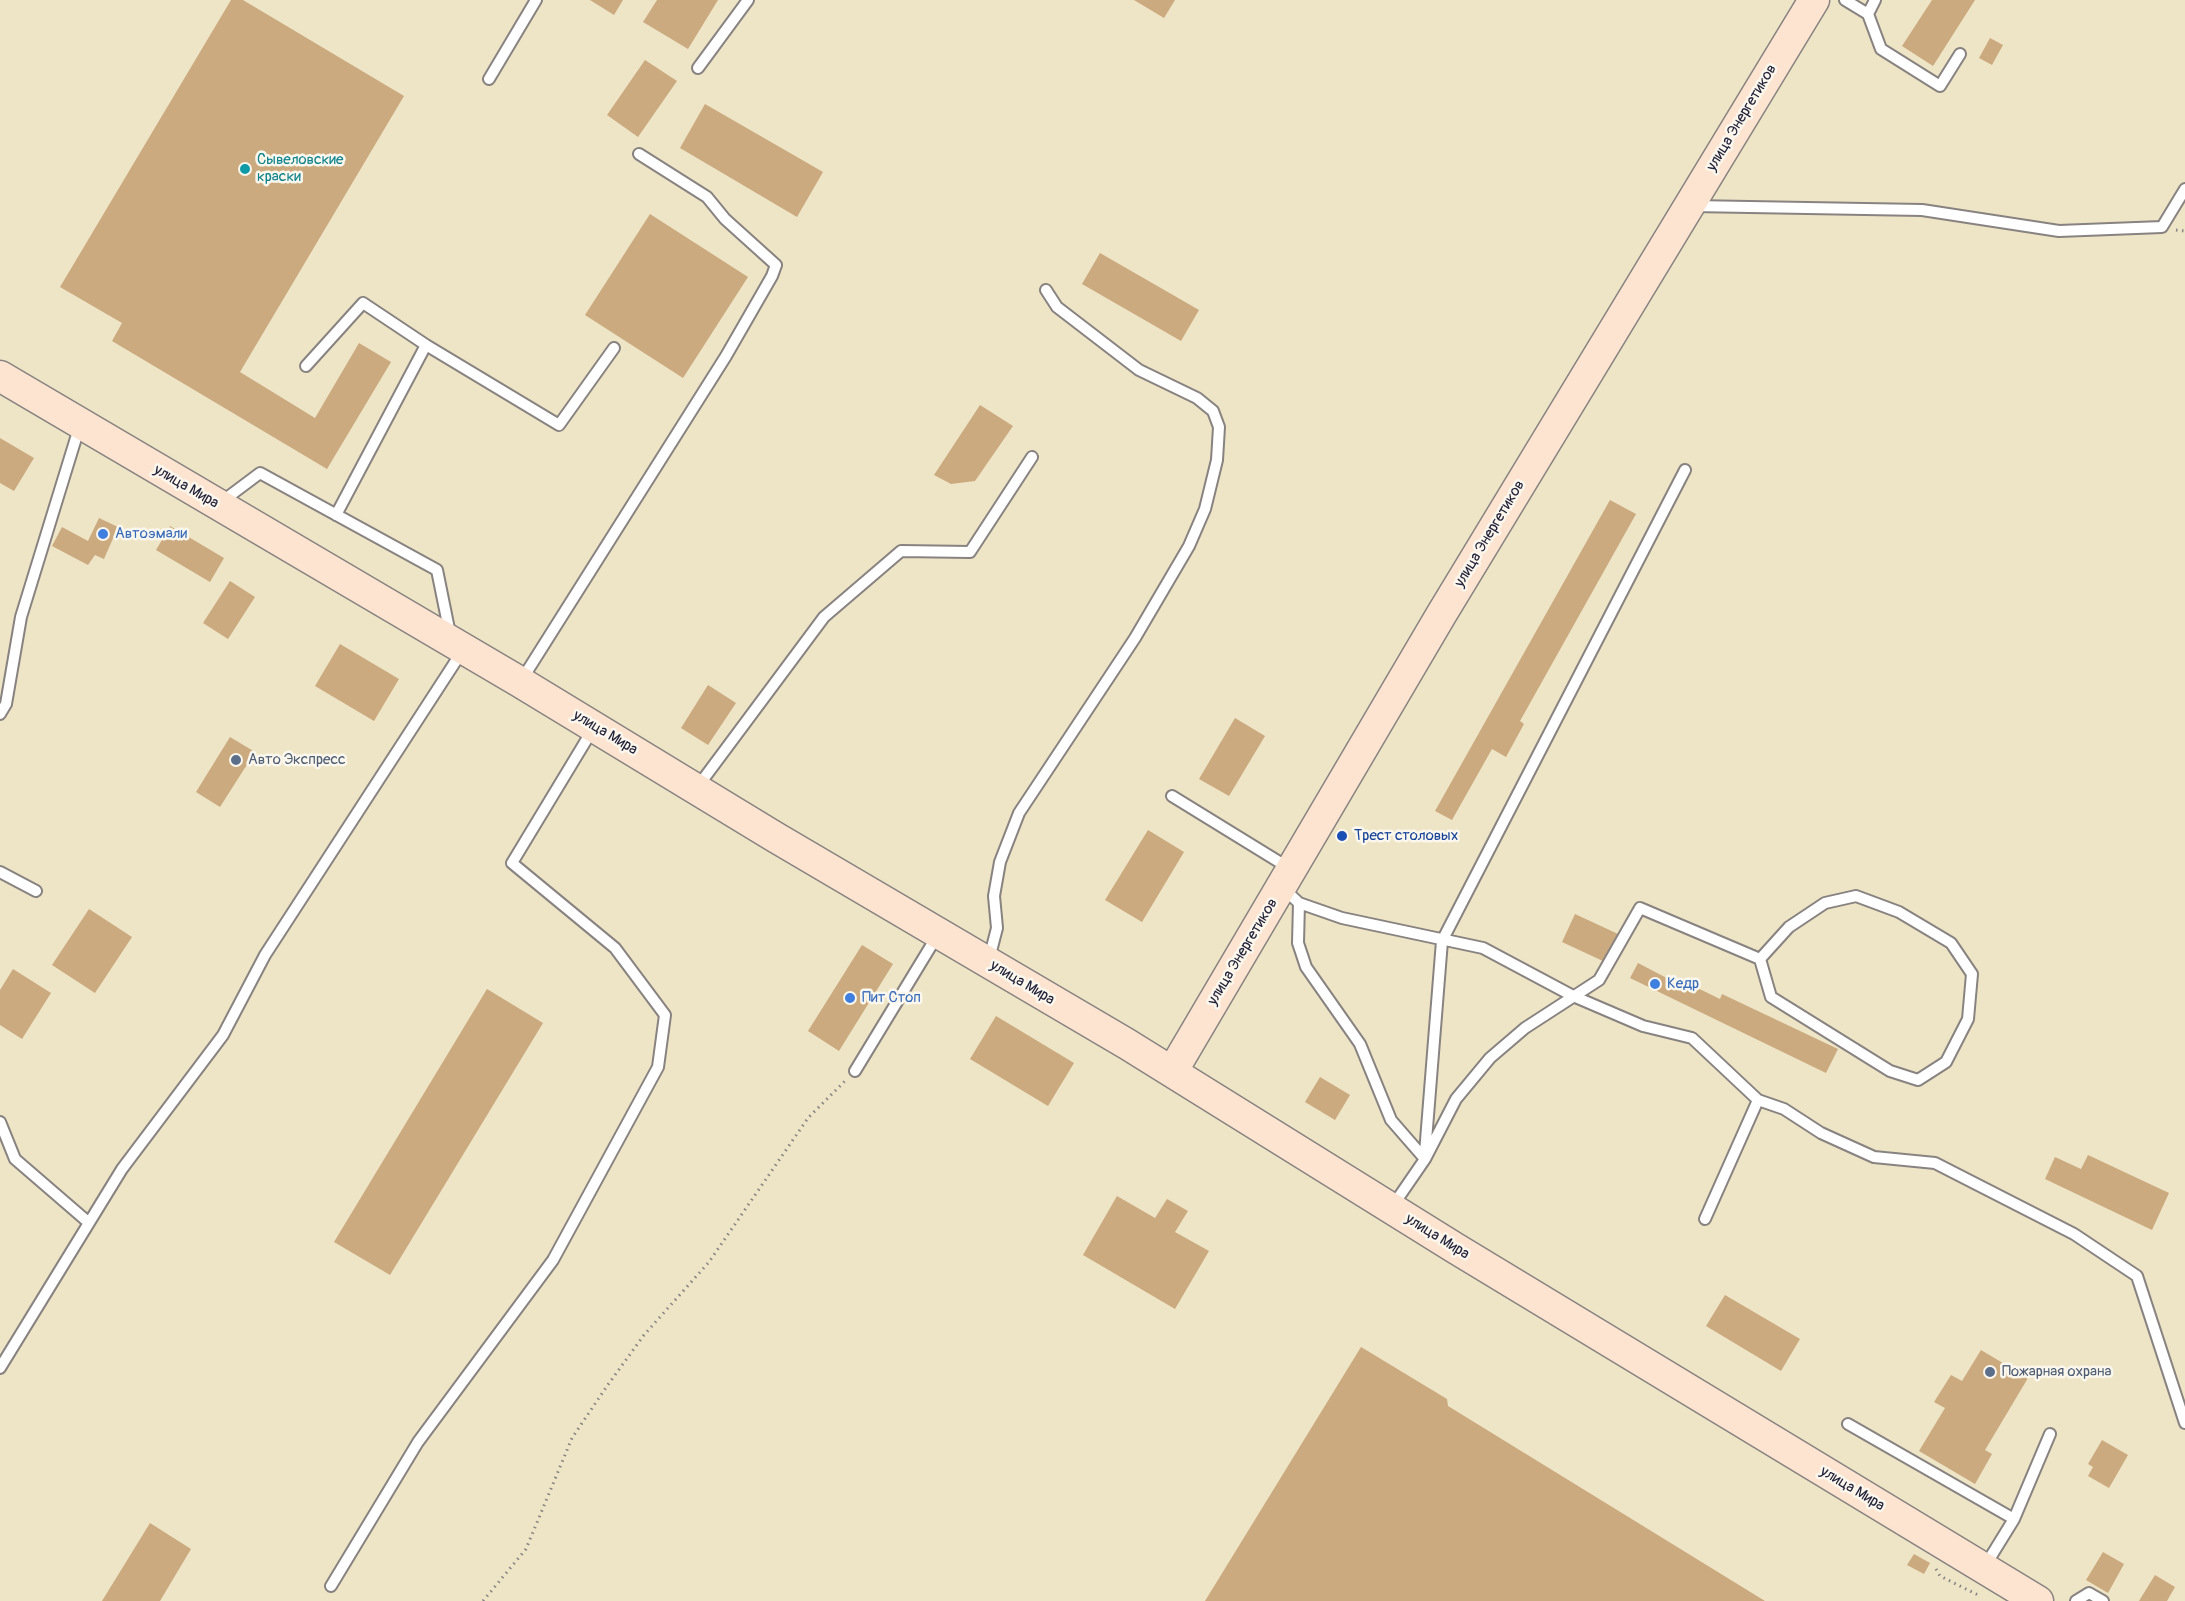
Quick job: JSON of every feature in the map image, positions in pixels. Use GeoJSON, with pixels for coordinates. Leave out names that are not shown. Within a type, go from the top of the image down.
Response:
{"type":"FeatureCollection","features":[{"type":"Feature","properties":{"kind":"main road","name":"улица Энергетиков"},"geometry":{"type":"LineString","coordinates":[[1172,1072],[1291,886],[1441,615],[1814,0]]}},
{"type":"Feature","properties":{"kind":"main road","name":"улица Мира"},"geometry":{"type":"LineString","coordinates":[[0,376],[520,682],[1172,1072],[1391,1208],[2038,1601]]}},
{"type":"Feature","properties":{"kind":"lane"},"geometry":{"type":"LineString","coordinates":[[489,79],[536,0]]}},
{"type":"Feature","properties":{"kind":"lane"},"geometry":{"type":"LineString","coordinates":[[698,68],[748,0]]}},
{"type":"Feature","properties":{"kind":"lane"},"geometry":{"type":"LineString","coordinates":[[1845,0],[1868,14],[1881,49],[1940,86],[1960,54]]}},
{"type":"Feature","properties":{"kind":"lane"},"geometry":{"type":"LineString","coordinates":[[1868,14],[1875,0]]}},
{"type":"Feature","properties":{"kind":"lane"},"geometry":{"type":"LineString","coordinates":[[520,682],[726,356],[776,265],[725,219],[707,196],[639,154]]}},
{"type":"Feature","properties":{"kind":"lane"},"geometry":{"type":"LineString","coordinates":[[1688,206],[1922,210],[2059,231],[2162,227],[2185,189]]}},
{"type":"Feature","properties":{"kind":"lane"},"geometry":{"type":"LineString","coordinates":[[988,962],[997,928],[994,896],[1000,862],[1019,813],[1135,638],[1189,546],[1205,509],[1217,460],[1220,427],[1213,411],[1197,398],[1139,370],[1057,307],[1046,290]]}},
{"type":"Feature","properties":{"kind":"lane"},"geometry":{"type":"LineString","coordinates":[[306,366],[363,303],[426,345],[559,424],[614,348]]}},
{"type":"Feature","properties":{"kind":"lane"},"geometry":{"type":"LineString","coordinates":[[336,515],[426,345]]}},
{"type":"Feature","properties":{"kind":"lane"},"geometry":{"type":"LineString","coordinates":[[0,714],[6,704],[21,617],[80,425]]}},
{"type":"Feature","properties":{"kind":"lane"},"geometry":{"type":"LineString","coordinates":[[696,789],[824,617],[901,551],[970,552],[1032,457]]}},
{"type":"Feature","properties":{"kind":"lane"},"geometry":{"type":"LineString","coordinates":[[1425,1159],[1442,941],[1685,470]]}},
{"type":"Feature","properties":{"kind":"lane"},"geometry":{"type":"LineString","coordinates":[[0,1368],[122,1169],[223,1035],[265,955],[457,645],[438,570],[261,473],[217,505]]}},
{"type":"Feature","properties":{"kind":"lane"},"geometry":{"type":"LineString","coordinates":[[331,1586],[418,1442],[553,1260],[658,1068],[665,1015],[615,948],[512,863],[595,727]]}},
{"type":"Feature","properties":{"kind":"lane"},"geometry":{"type":"LineString","coordinates":[[1172,796],[1291,886],[1342,918],[1483,948],[1573,996],[1643,1026],[1692,1038],[1758,1100],[1784,1109],[1821,1133],[1874,1157],[1935,1163],[2074,1234],[2137,1276],[2185,1423]]}},
{"type":"Feature","properties":{"kind":"lane"},"geometry":{"type":"LineString","coordinates":[[0,872],[36,891]]}},
{"type":"Feature","properties":{"kind":"lane"},"geometry":{"type":"LineString","coordinates":[[1291,886],[1299,943],[1306,968],[1360,1044],[1391,1120],[1425,1159]]}},
{"type":"Feature","properties":{"kind":"lane"},"geometry":{"type":"LineString","coordinates":[[1856,896],[1899,912],[1951,943],[1972,974],[1968,1019],[1946,1062],[1918,1080],[1890,1071],[1771,997],[1760,959],[1789,927],[1826,903],[1856,896]]}},
{"type":"Feature","properties":{"kind":"lane"},"geometry":{"type":"LineString","coordinates":[[1391,1208],[1425,1159],[1456,1099],[1490,1058],[1525,1028],[1599,980],[1640,908],[1760,959]]}},
{"type":"Feature","properties":{"kind":"lane"},"geometry":{"type":"LineString","coordinates":[[855,1071],[938,933]]}},
{"type":"Feature","properties":{"kind":"lane"},"geometry":{"type":"LineString","coordinates":[[1705,1219],[1758,1100]]}},
{"type":"Feature","properties":{"kind":"lane"},"geometry":{"type":"LineString","coordinates":[[0,1122],[15,1159],[88,1222]]}},
{"type":"Feature","properties":{"kind":"lane"},"geometry":{"type":"LineString","coordinates":[[1848,1424],[2014,1519]]}},
{"type":"Feature","properties":{"kind":"lane"},"geometry":{"type":"LineString","coordinates":[[1984,1569],[2014,1519],[2050,1434]]}},
{"type":"Feature","properties":{"kind":"lane"},"geometry":{"type":"LineString","coordinates":[[2076,1601],[2089,1593],[2103,1601]]}},
{"type":"Feature","properties":{"kind":"path"},"geometry":{"type":"LineString","coordinates":[[483,1601],[526,1549],[572,1438],[607,1386],[644,1335],[709,1262],[808,1118],[855,1071]]}},
{"type":"Feature","properties":{"kind":"building","name":"Сывеловские краски"},"geometry":{"type":"Polygon","coordinates":[[[231,0],[243,0],[404,96],[240,372],[315,418],[359,343],[391,362],[327,469],[112,341],[122,323],[60,287],[231,0]]]}},
{"type":"Feature","properties":{"kind":"building"},"geometry":{"type":"Polygon","coordinates":[[[590,0],[623,0],[614,15],[590,0]]]}},
{"type":"Feature","properties":{"kind":"building"},"geometry":{"type":"Polygon","coordinates":[[[657,0],[718,0],[688,49],[643,22],[657,0]]]}},
{"type":"Feature","properties":{"kind":"building"},"geometry":{"type":"Polygon","coordinates":[[[1134,0],[1175,0],[1164,18],[1134,0]]]}},
{"type":"Feature","properties":{"kind":"building"},"geometry":{"type":"Polygon","coordinates":[[[1932,0],[1975,0],[1933,66],[1902,46],[1932,0]]]}},
{"type":"Feature","properties":{"kind":"building"},"geometry":{"type":"Polygon","coordinates":[[[1990,38],[2003,45],[1992,65],[1979,58],[1990,38]]]}},
{"type":"Feature","properties":{"kind":"building"},"geometry":{"type":"Polygon","coordinates":[[[645,60],[677,81],[638,137],[607,115],[645,60]]]}},
{"type":"Feature","properties":{"kind":"building"},"geometry":{"type":"Polygon","coordinates":[[[705,104],[823,172],[797,217],[680,148],[705,104]]]}},
{"type":"Feature","properties":{"kind":"building"},"geometry":{"type":"Polygon","coordinates":[[[650,214],[748,277],[683,378],[585,315],[650,214]]]}},
{"type":"Feature","properties":{"kind":"building"},"geometry":{"type":"Polygon","coordinates":[[[1100,253],[1199,310],[1181,341],[1082,284],[1100,253]]]}},
{"type":"Feature","properties":{"kind":"building"},"geometry":{"type":"Polygon","coordinates":[[[980,405],[1013,426],[975,481],[951,484],[934,475],[980,405]]]}},
{"type":"Feature","properties":{"kind":"building"},"geometry":{"type":"Polygon","coordinates":[[[0,438],[34,458],[14,491],[0,483],[0,438]]]}},
{"type":"Feature","properties":{"kind":"building"},"geometry":{"type":"Polygon","coordinates":[[[1610,500],[1636,514],[1520,721],[1524,724],[1506,757],[1492,749],[1452,820],[1435,811],[1610,500]]]}},
{"type":"Feature","properties":{"kind":"building"},"geometry":{"type":"Polygon","coordinates":[[[99,518],[118,527],[104,559],[95,555],[88,565],[52,546],[62,527],[88,541],[99,518]]]}},
{"type":"Feature","properties":{"kind":"building"},"geometry":{"type":"Polygon","coordinates":[[[170,526],[224,558],[210,582],[156,550],[170,526]]]}},
{"type":"Feature","properties":{"kind":"building"},"geometry":{"type":"Polygon","coordinates":[[[230,581],[255,597],[228,639],[203,623],[230,581]]]}},
{"type":"Feature","properties":{"kind":"building"},"geometry":{"type":"Polygon","coordinates":[[[340,644],[399,679],[374,721],[315,686],[340,644]]]}},
{"type":"Feature","properties":{"kind":"building"},"geometry":{"type":"Polygon","coordinates":[[[708,685],[736,703],[708,745],[681,728],[708,685]]]}},
{"type":"Feature","properties":{"kind":"building"},"geometry":{"type":"Polygon","coordinates":[[[1235,718],[1265,736],[1229,796],[1199,779],[1235,718]]]}},
{"type":"Feature","properties":{"kind":"building"},"geometry":{"type":"Polygon","coordinates":[[[230,737],[255,752],[220,807],[196,792],[230,737]]]}},
{"type":"Feature","properties":{"kind":"building"},"geometry":{"type":"Polygon","coordinates":[[[1148,830],[1184,852],[1142,922],[1105,900],[1148,830]]]}},
{"type":"Feature","properties":{"kind":"building"},"geometry":{"type":"Polygon","coordinates":[[[89,909],[132,937],[95,993],[52,965],[89,909]]]}},
{"type":"Feature","properties":{"kind":"building"},"geometry":{"type":"Polygon","coordinates":[[[1575,914],[1618,934],[1605,962],[1562,942],[1575,914]]]}},
{"type":"Feature","properties":{"kind":"building","name":"Пит Стоп"},"geometry":{"type":"Polygon","coordinates":[[[862,945],[893,964],[839,1051],[808,1031],[862,945]]]}},
{"type":"Feature","properties":{"kind":"building"},"geometry":{"type":"Polygon","coordinates":[[[1638,963],[1680,985],[1683,981],[1720,999],[1722,994],[1838,1049],[1826,1073],[1630,978],[1638,963]]]}},
{"type":"Feature","properties":{"kind":"building"},"geometry":{"type":"Polygon","coordinates":[[[13,969],[51,993],[22,1039],[0,1025],[0,990],[13,969]]]}},
{"type":"Feature","properties":{"kind":"building"},"geometry":{"type":"Polygon","coordinates":[[[487,989],[543,1023],[390,1275],[334,1242],[487,989]]]}},
{"type":"Feature","properties":{"kind":"building"},"geometry":{"type":"Polygon","coordinates":[[[996,1016],[1074,1063],[1048,1106],[970,1059],[996,1016]]]}},
{"type":"Feature","properties":{"kind":"building"},"geometry":{"type":"Polygon","coordinates":[[[1320,1077],[1350,1095],[1335,1120],[1305,1102],[1320,1077]]]}},
{"type":"Feature","properties":{"kind":"building"},"geometry":{"type":"Polygon","coordinates":[[[2088,1155],[2169,1193],[2152,1230],[2045,1179],[2055,1157],[2081,1169],[2088,1155]]]}},
{"type":"Feature","properties":{"kind":"building"},"geometry":{"type":"Polygon","coordinates":[[[1117,1196],[1155,1218],[1167,1199],[1188,1211],[1175,1232],[1209,1251],[1175,1309],[1083,1255],[1117,1196]]]}},
{"type":"Feature","properties":{"kind":"building"},"geometry":{"type":"Polygon","coordinates":[[[1725,1295],[1800,1339],[1781,1371],[1706,1326],[1725,1295]]]}},
{"type":"Feature","properties":{"kind":"building"},"geometry":{"type":"Polygon","coordinates":[[[1361,1347],[1447,1399],[1448,1406],[1765,1601],[1205,1601],[1361,1347]]]}},
{"type":"Feature","properties":{"kind":"building"},"geometry":{"type":"Polygon","coordinates":[[[1981,1350],[2028,1378],[1985,1450],[1992,1454],[1975,1484],[1919,1451],[1945,1408],[1934,1402],[1951,1375],[1962,1381],[1981,1350]]]}},
{"type":"Feature","properties":{"kind":"building"},"geometry":{"type":"Polygon","coordinates":[[[2102,1440],[2128,1455],[2109,1488],[2088,1476],[2093,1467],[2088,1464],[2102,1440]]]}},
{"type":"Feature","properties":{"kind":"building"},"geometry":{"type":"Polygon","coordinates":[[[150,1523],[191,1549],[160,1601],[102,1601],[150,1523]]]}},
{"type":"Feature","properties":{"kind":"building"},"geometry":{"type":"Polygon","coordinates":[[[2103,1552],[2124,1564],[2108,1593],[2086,1580],[2103,1552]]]}},
{"type":"Feature","properties":{"kind":"building"},"geometry":{"type":"Polygon","coordinates":[[[1914,1554],[1930,1563],[1924,1574],[1907,1565],[1914,1554]]]}},
{"type":"Feature","properties":{"kind":"building"},"geometry":{"type":"Polygon","coordinates":[[[2155,1575],[2175,1587],[2167,1601],[2139,1601],[2155,1575]]]}},
{"type":"Feature","properties":{"kind":"place","name":"Сывеловские краски"},"geometry":{"type":"Point","coordinates":[245,169]}},
{"type":"Feature","properties":{"kind":"place","name":"Автоэмали"},"geometry":{"type":"Point","coordinates":[103,534]}},
{"type":"Feature","properties":{"kind":"place","name":"Авто Экспресс"},"geometry":{"type":"Point","coordinates":[236,760]}},
{"type":"Feature","properties":{"kind":"place","name":"Трест столовых"},"geometry":{"type":"Point","coordinates":[1342,836]}},
{"type":"Feature","properties":{"kind":"place","name":"Кедр"},"geometry":{"type":"Point","coordinates":[1655,984]}},
{"type":"Feature","properties":{"kind":"place","name":"Пит Стоп"},"geometry":{"type":"Point","coordinates":[850,998]}},
{"type":"Feature","properties":{"kind":"place","name":"Пожарная охрана"},"geometry":{"type":"Point","coordinates":[1990,1372]}}]}
